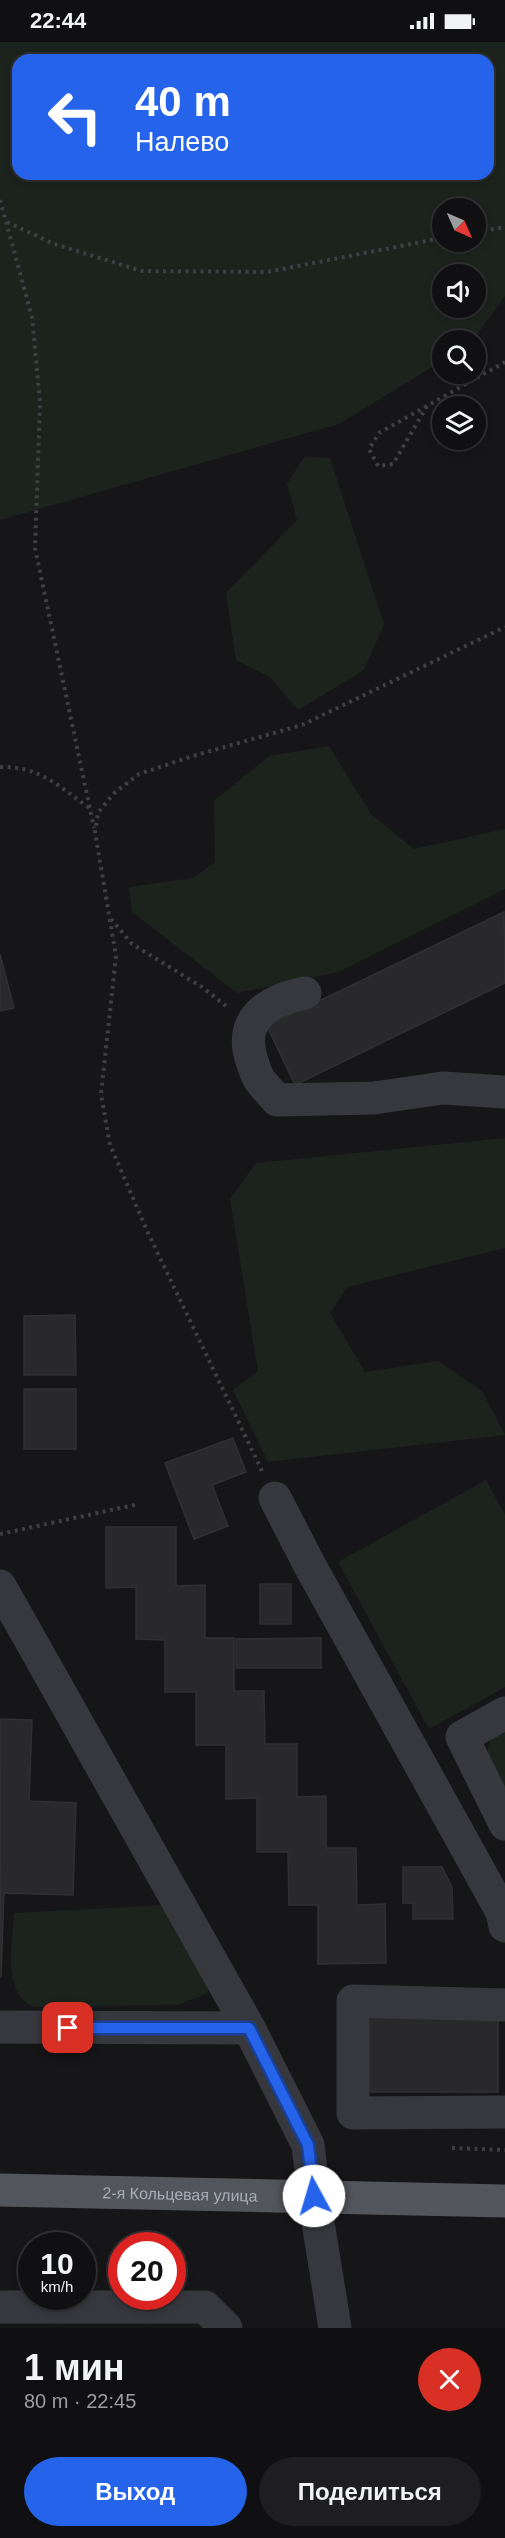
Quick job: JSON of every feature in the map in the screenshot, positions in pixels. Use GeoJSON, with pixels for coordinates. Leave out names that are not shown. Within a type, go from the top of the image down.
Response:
{"type":"FeatureCollection","features":[{"type":"Feature","properties":{"kind":"main road","name":"2-я Кольцевая улица"},"geometry":{"type":"LineString","coordinates":[[0,2190],[505,2201]]}},
{"type":"Feature","properties":{"kind":"street"},"geometry":{"type":"LineString","coordinates":[[305,993],[285,997],[258,1014],[248,1031],[247,1046],[258,1078],[278,1100],[374,1098],[443,1088],[505,1092]]}},
{"type":"Feature","properties":{"kind":"street"},"geometry":{"type":"LineString","coordinates":[[275,1498],[309,1564],[502,1912],[505,1926]]}},
{"type":"Feature","properties":{"kind":"street"},"geometry":{"type":"LineString","coordinates":[[0,1586],[249,2028],[308,2145],[335,2328]]}},
{"type":"Feature","properties":{"kind":"street"},"geometry":{"type":"LineString","coordinates":[[505,1713],[462,1737],[505,1824]]}},
{"type":"Feature","properties":{"kind":"street"},"geometry":{"type":"LineString","coordinates":[[505,2005],[353,2001],[353,2113],[505,2112]]}},
{"type":"Feature","properties":{"kind":"street"},"geometry":{"type":"LineString","coordinates":[[0,2027],[249,2028]]}},
{"type":"Feature","properties":{"kind":"street"},"geometry":{"type":"LineString","coordinates":[[0,2307],[206,2307],[226,2328]]}},
{"type":"Feature","properties":{"kind":"path"},"geometry":{"type":"LineString","coordinates":[[0,200],[32,317],[40,402],[35,548],[95,832],[117,956],[101,1094],[110,1145],[149,1235],[275,1498]]}},
{"type":"Feature","properties":{"kind":"path"},"geometry":{"type":"LineString","coordinates":[[6,222],[54,244],[142,271],[267,272],[432,240]]}},
{"type":"Feature","properties":{"kind":"path"},"geometry":{"type":"LineString","coordinates":[[486,230],[505,227]]}},
{"type":"Feature","properties":{"kind":"path"},"geometry":{"type":"LineString","coordinates":[[427,406],[393,464],[378,466],[369,449],[379,433],[505,362]]}},
{"type":"Feature","properties":{"kind":"path"},"geometry":{"type":"LineString","coordinates":[[95,832],[98,813],[113,794],[139,774],[302,725],[505,627]]}},
{"type":"Feature","properties":{"kind":"path"},"geometry":{"type":"LineString","coordinates":[[0,767],[24,768],[48,777],[89,808]]}},
{"type":"Feature","properties":{"kind":"path"},"geometry":{"type":"LineString","coordinates":[[110,919],[132,944],[202,987],[232,1011],[248,1031]]}},
{"type":"Feature","properties":{"kind":"path"},"geometry":{"type":"LineString","coordinates":[[0,1534],[139,1504]]}},
{"type":"Feature","properties":{"kind":"shaded area"},"geometry":{"type":"Polygon","coordinates":[[[0,42],[505,42],[505,296],[480,330],[432,330],[432,367],[339,424],[0,520],[0,42]]]}},
{"type":"Feature","properties":{"kind":"shaded area"},"geometry":{"type":"Polygon","coordinates":[[[304,457],[330,458],[384,624],[364,670],[298,710],[270,677],[236,660],[226,593],[297,520],[287,484],[304,457]]]}},
{"type":"Feature","properties":{"kind":"shaded area"},"geometry":{"type":"Polygon","coordinates":[[[329,746],[371,814],[414,849],[505,829],[505,889],[338,972],[237,993],[132,912],[129,887],[193,878],[215,862],[214,801],[269,756],[329,746]]]}},
{"type":"Feature","properties":{"kind":"shaded area"},"geometry":{"type":"Polygon","coordinates":[[[505,1138],[505,1248],[347,1287],[330,1313],[365,1372],[438,1361],[482,1391],[505,1435],[268,1462],[233,1390],[258,1371],[230,1199],[256,1163],[505,1138]]]}},
{"type":"Feature","properties":{"kind":"shaded area"},"geometry":{"type":"Polygon","coordinates":[[[486,1480],[505,1515],[505,1687],[429,1729],[338,1562],[486,1480]]]}},
{"type":"Feature","properties":{"kind":"shaded area"},"geometry":{"type":"Polygon","coordinates":[[[505,1725],[505,1799],[491,1770],[488,1751],[495,1734],[505,1725]]]}},
{"type":"Feature","properties":{"kind":"shaded area"},"geometry":{"type":"Polygon","coordinates":[[[165,1905],[211,1986],[206,1994],[177,2005],[35,2007],[24,2001],[17,1991],[11,1966],[14,1913],[165,1905]]]}},
{"type":"Feature","properties":{"kind":"building"},"geometry":{"type":"Polygon","coordinates":[[[504,912],[505,983],[295,1085],[267,1026],[504,912]]]}},
{"type":"Feature","properties":{"kind":"building"},"geometry":{"type":"Polygon","coordinates":[[[0,954],[14,1008],[0,1011],[0,954]]]}},
{"type":"Feature","properties":{"kind":"building"},"geometry":{"type":"Polygon","coordinates":[[[75,1315],[76,1375],[24,1375],[24,1316],[75,1315]]]}},
{"type":"Feature","properties":{"kind":"building"},"geometry":{"type":"Polygon","coordinates":[[[24,1389],[76,1389],[76,1449],[24,1449],[24,1389]]]}},
{"type":"Feature","properties":{"kind":"building"},"geometry":{"type":"Polygon","coordinates":[[[233,1438],[246,1472],[212,1485],[228,1526],[194,1539],[165,1463],[233,1438]]]}},
{"type":"Feature","properties":{"kind":"building"},"geometry":{"type":"Polygon","coordinates":[[[106,1527],[176,1527],[176,1586],[205,1585],[205,1638],[234,1638],[234,1691],[264,1691],[265,1744],[297,1744],[297,1797],[326,1796],[326,1848],[356,1848],[357,1905],[385,1904],[386,1963],[318,1964],[318,1905],[289,1905],[288,1852],[257,1852],[257,1798],[226,1799],[226,1745],[196,1745],[196,1692],[165,1692],[165,1640],[136,1639],[136,1587],[106,1588],[106,1527]]]}},
{"type":"Feature","properties":{"kind":"building"},"geometry":{"type":"Polygon","coordinates":[[[260,1584],[291,1584],[291,1624],[260,1624],[260,1584]]]}},
{"type":"Feature","properties":{"kind":"building"},"geometry":{"type":"Polygon","coordinates":[[[321,1638],[321,1668],[236,1668],[236,1639],[321,1638]]]}},
{"type":"Feature","properties":{"kind":"building"},"geometry":{"type":"Polygon","coordinates":[[[0,1719],[32,1720],[29,1801],[76,1803],[73,1895],[4,1893],[1,1978],[0,1719]]]}},
{"type":"Feature","properties":{"kind":"building"},"geometry":{"type":"Polygon","coordinates":[[[403,1867],[442,1867],[452,1887],[453,1919],[413,1919],[413,1903],[403,1903],[403,1867]]]}},
{"type":"Feature","properties":{"kind":"building"},"geometry":{"type":"Polygon","coordinates":[[[498,2015],[498,2092],[368,2092],[368,2016],[498,2015]]]}},
{"type":"Feature","properties":{"kind":"route"},"geometry":{"type":"LineString","coordinates":[[68,2028],[249,2028],[308,2145],[314,2196]]}}]}
